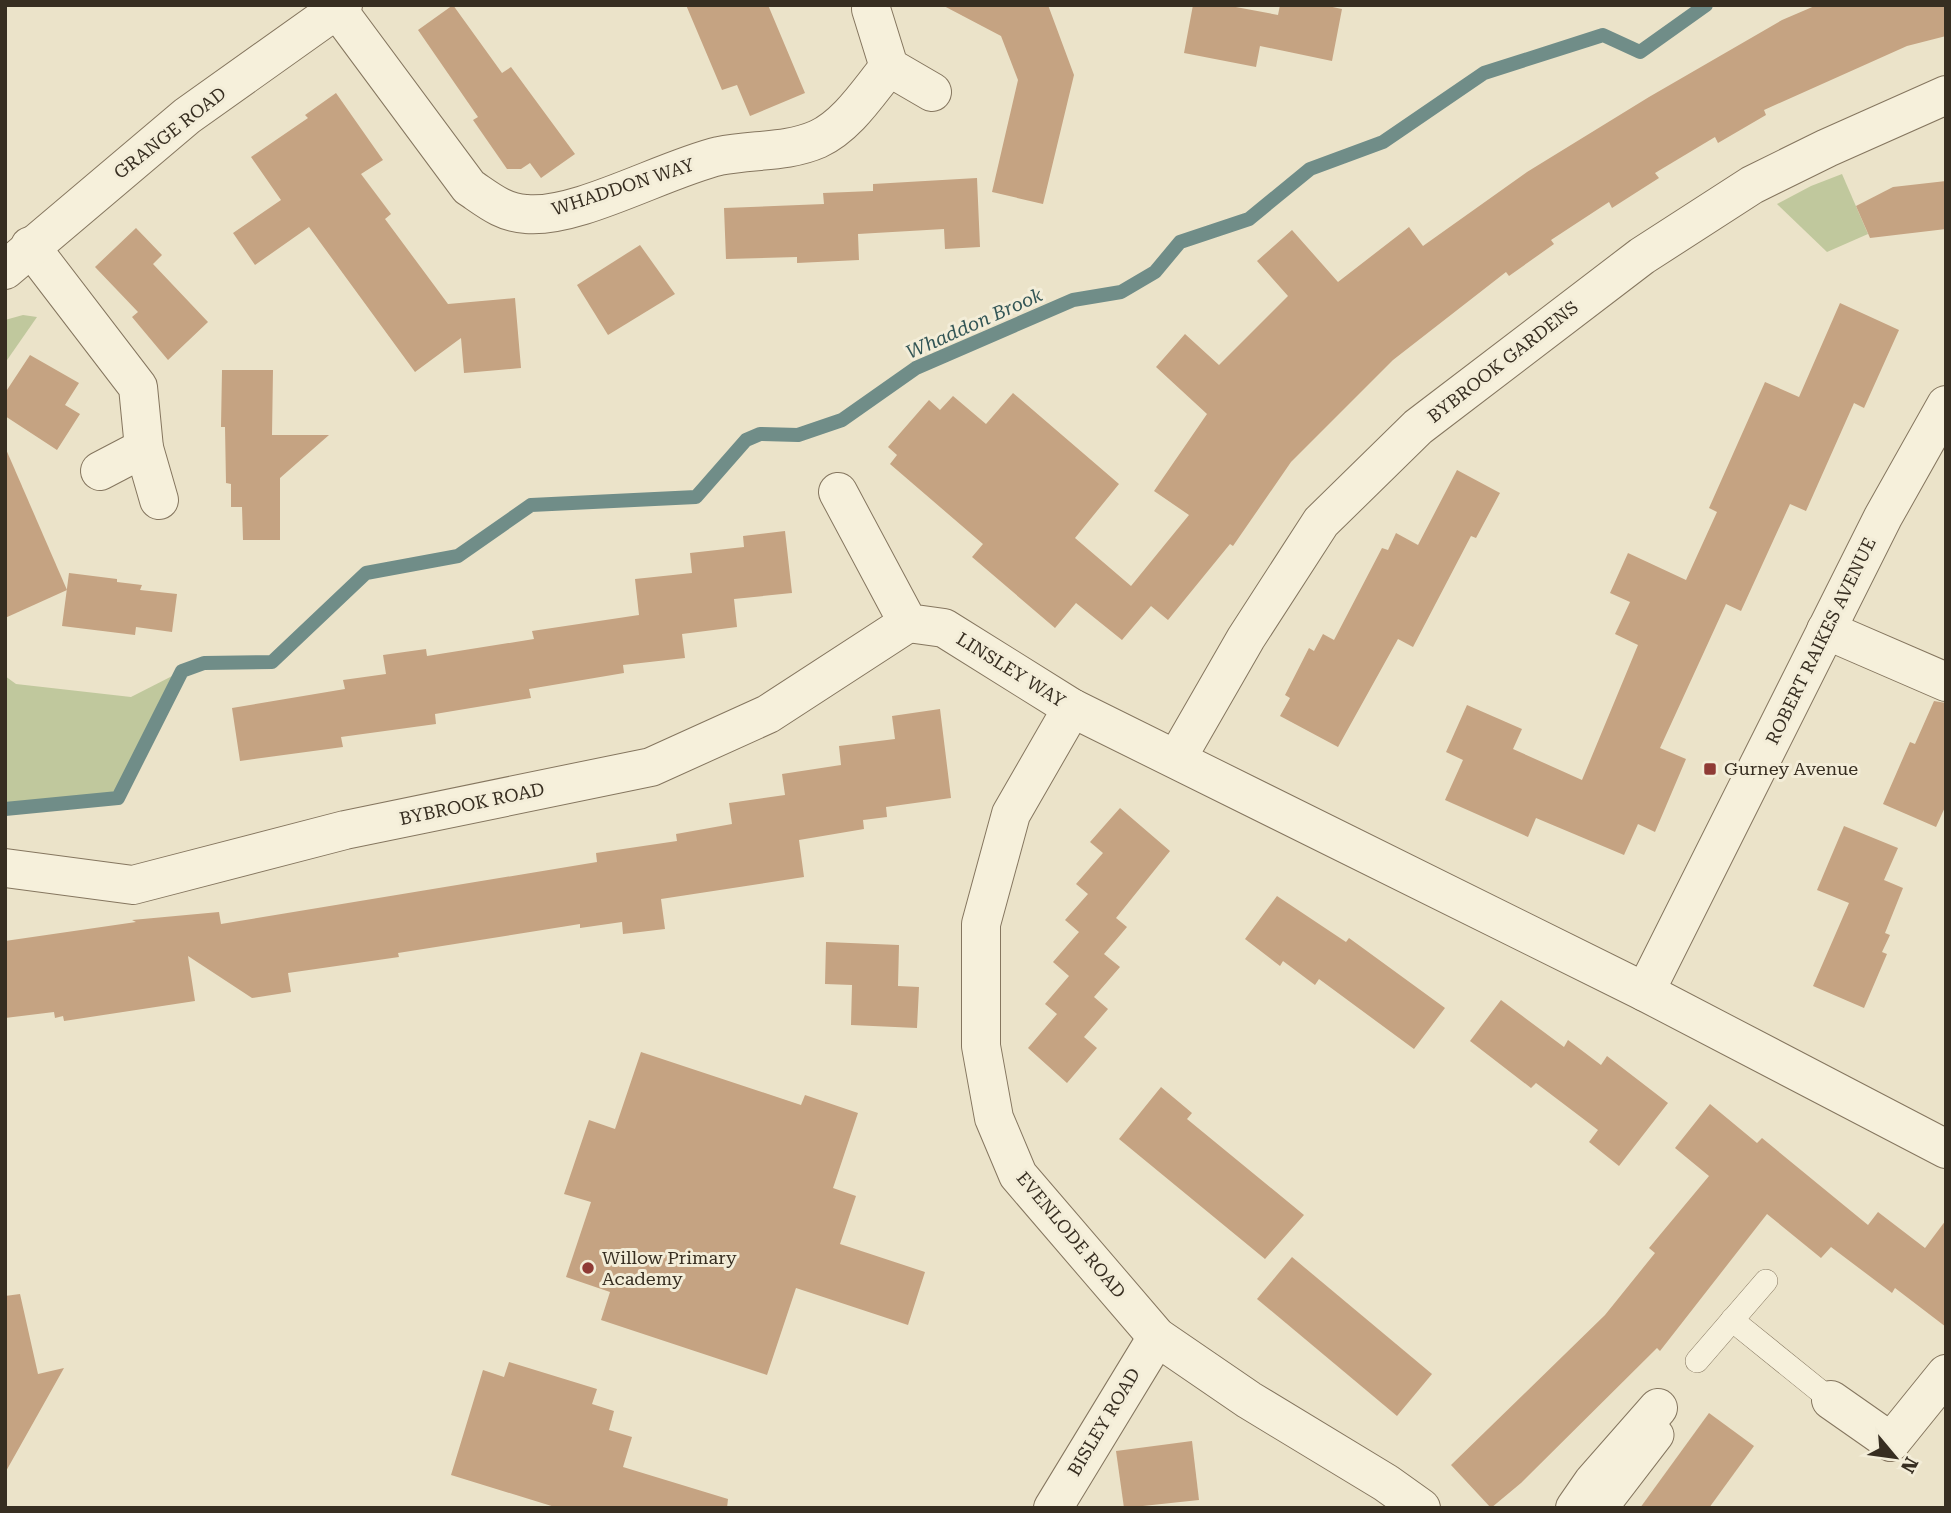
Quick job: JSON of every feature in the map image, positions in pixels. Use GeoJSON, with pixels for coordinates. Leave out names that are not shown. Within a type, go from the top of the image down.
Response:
{"type":"FeatureCollection","features":[{"type":"Feature","properties":{"kind":"street","name":"WHADDON WAY"},"geometry":{"type":"LineString","coordinates":[[340,7],[469,187],[497,207],[526,215],[554,212],[722,155],[787,149],[821,138],[852,112],[889,67]]}},
{"type":"Feature","properties":{"kind":"street","name":"GRANGE ROAD"},"geometry":{"type":"LineString","coordinates":[[18,258],[187,116],[340,7]]}},
{"type":"Feature","properties":{"kind":"street"},"geometry":{"type":"LineString","coordinates":[[870,7],[889,67],[932,92]]}},
{"type":"Feature","properties":{"kind":"street","name":"BYBROOK GARDENS"},"geometry":{"type":"LineString","coordinates":[[1177,758],[1246,638],[1321,522],[1418,427],[1642,256],[1752,185],[1946,95]]}},
{"type":"Feature","properties":{"kind":"street"},"geometry":{"type":"LineString","coordinates":[[18,258],[138,387],[144,448],[159,500]]}},
{"type":"Feature","properties":{"kind":"street","name":"ROBERT RAIKES AVENUE"},"geometry":{"type":"LineString","coordinates":[[1646,992],[1883,517],[1946,405]]}},
{"type":"Feature","properties":{"kind":"street"},"geometry":{"type":"LineString","coordinates":[[100,471],[144,448]]}},
{"type":"Feature","properties":{"kind":"street"},"geometry":{"type":"LineString","coordinates":[[838,492],[908,623]]}},
{"type":"Feature","properties":{"kind":"street","name":"LINSLEY WAY"},"geometry":{"type":"LineString","coordinates":[[908,623],[944,628],[1072,708],[1646,992]]}},
{"type":"Feature","properties":{"kind":"street","name":"BYBROOK ROAD"},"geometry":{"type":"LineString","coordinates":[[5,868],[133,885],[345,830],[651,767],[768,714],[908,623]]}},
{"type":"Feature","properties":{"kind":"street"},"geometry":{"type":"LineString","coordinates":[[1826,630],[1946,682]]}},
{"type":"Feature","properties":{"kind":"street","name":"EVENLODE ROAD"},"geometry":{"type":"LineString","coordinates":[[1072,708],[1011,814],[981,924],[981,1046],[995,1118],[1018,1175],[1157,1337],[1249,1400],[1386,1483],[1421,1508]]}},
{"type":"Feature","properties":{"kind":"street"},"geometry":{"type":"LineString","coordinates":[[1646,992],[1946,1149]]}},
{"type":"Feature","properties":{"kind":"street","name":"BISLEY ROAD"},"geometry":{"type":"LineString","coordinates":[[1053,1508],[1157,1337]]}},
{"type":"Feature","properties":{"kind":"street"},"geometry":{"type":"LineString","coordinates":[[1830,1400],[1891,1442],[1946,1374]]}},
{"type":"Feature","properties":{"kind":"street"},"geometry":{"type":"LineString","coordinates":[[1575,1508],[1593,1482],[1658,1421]]}},
{"type":"Feature","properties":{"kind":"street"},"geometry":{"type":"LineString","coordinates":[[1601,1508],[1658,1421]]}},
{"type":"Feature","properties":{"kind":"lane"},"geometry":{"type":"LineString","coordinates":[[1697,1361],[1766,1281]]}},
{"type":"Feature","properties":{"kind":"lane"},"geometry":{"type":"LineString","coordinates":[[1732,1320],[1830,1400]]}},
{"type":"Feature","properties":{"kind":"green space"},"geometry":{"type":"Polygon","coordinates":[[[1842,174],[1868,234],[1827,252],[1777,204],[1842,174]]]}},
{"type":"Feature","properties":{"kind":"green space"},"geometry":{"type":"Polygon","coordinates":[[[23,315],[37,317],[5,363],[5,320],[23,315]]]}},
{"type":"Feature","properties":{"kind":"green space"},"geometry":{"type":"Polygon","coordinates":[[[182,671],[118,798],[5,809],[5,676],[16,684],[131,697],[182,671]]]}},
{"type":"Feature","properties":{"kind":"building"},"geometry":{"type":"Polygon","coordinates":[[[453,5],[502,73],[511,67],[575,154],[541,178],[530,163],[521,169],[507,169],[473,120],[478,117],[418,30],[453,5]]]}},
{"type":"Feature","properties":{"kind":"building"},"geometry":{"type":"Polygon","coordinates":[[[686,5],[768,5],[805,93],[750,116],[737,85],[722,90],[686,5]]]}},
{"type":"Feature","properties":{"kind":"building"},"geometry":{"type":"Polygon","coordinates":[[[942,5],[1048,5],[1074,75],[1043,204],[992,192],[1018,80],[1001,36],[942,5]]]}},
{"type":"Feature","properties":{"kind":"building"},"geometry":{"type":"Polygon","coordinates":[[[1193,5],[1225,5],[1278,15],[1280,5],[1323,5],[1342,9],[1332,61],[1260,46],[1256,67],[1184,53],[1193,5]]]}},
{"type":"Feature","properties":{"kind":"building"},"geometry":{"type":"Polygon","coordinates":[[[1817,5],[1946,5],[1946,36],[1907,46],[1764,110],[1766,115],[1718,143],[1715,137],[1655,173],[1659,178],[1612,208],[1609,202],[1551,240],[1554,244],[1509,276],[1506,272],[1393,360],[1291,462],[1233,546],[1230,544],[1168,620],[1151,606],[1122,640],[1076,603],[1055,628],[972,557],[983,544],[890,464],[897,455],[888,447],[929,400],[940,410],[953,396],[986,424],[1013,393],[1119,484],[1075,538],[1131,586],[1189,515],[1154,491],[1207,414],[1156,367],[1185,334],[1219,365],[1288,296],[1257,261],[1292,230],[1338,282],[1409,227],[1423,246],[1527,172],[1649,97],[1782,20],[1817,5]]]}},
{"type":"Feature","properties":{"kind":"building"},"geometry":{"type":"Polygon","coordinates":[[[336,93],[383,160],[361,174],[391,214],[385,219],[448,304],[515,298],[521,368],[464,373],[461,338],[415,372],[309,227],[255,265],[233,233],[281,200],[251,157],[308,118],[305,115],[336,93]]]}},
{"type":"Feature","properties":{"kind":"building"},"geometry":{"type":"Polygon","coordinates":[[[977,178],[980,247],[945,249],[944,229],[858,234],[859,260],[797,263],[797,257],[726,259],[724,208],[824,204],[823,193],[873,191],[873,184],[977,178]]]}},
{"type":"Feature","properties":{"kind":"building"},"geometry":{"type":"Polygon","coordinates":[[[1946,181],[1946,229],[1870,238],[1856,206],[1893,187],[1946,181]]]}},
{"type":"Feature","properties":{"kind":"building"},"geometry":{"type":"Polygon","coordinates":[[[136,228],[162,255],[153,264],[208,322],[168,360],[132,317],[138,312],[95,267],[136,228]]]}},
{"type":"Feature","properties":{"kind":"building"},"geometry":{"type":"Polygon","coordinates":[[[640,245],[675,294],[608,335],[577,285],[640,245]]]}},
{"type":"Feature","properties":{"kind":"building"},"geometry":{"type":"Polygon","coordinates":[[[1840,303],[1899,330],[1864,408],[1854,403],[1806,511],[1790,504],[1741,611],[1726,604],[1660,748],[1686,759],[1655,832],[1638,824],[1624,855],[1536,818],[1528,837],[1445,800],[1463,760],[1446,752],[1467,705],[1522,729],[1513,749],[1582,780],[1638,645],[1615,634],[1630,602],[1610,593],[1628,553],[1686,580],[1717,512],[1709,508],[1765,382],[1799,397],[1840,303]]]}},
{"type":"Feature","properties":{"kind":"building"},"geometry":{"type":"Polygon","coordinates":[[[30,355],[79,383],[65,405],[80,414],[57,450],[5,416],[5,393],[30,355]]]}},
{"type":"Feature","properties":{"kind":"building"},"geometry":{"type":"Polygon","coordinates":[[[222,370],[273,370],[272,435],[329,435],[280,478],[280,540],[243,540],[242,507],[231,507],[231,484],[226,483],[225,427],[221,427],[222,370]]]}},
{"type":"Feature","properties":{"kind":"building"},"geometry":{"type":"Polygon","coordinates":[[[5,447],[67,590],[5,618],[5,447]]]}},
{"type":"Feature","properties":{"kind":"building"},"geometry":{"type":"Polygon","coordinates":[[[1457,470],[1500,493],[1476,538],[1471,536],[1413,647],[1398,639],[1338,747],[1280,716],[1290,698],[1285,695],[1309,648],[1314,651],[1323,634],[1334,640],[1382,548],[1388,550],[1396,533],[1418,545],[1457,470]]]}},
{"type":"Feature","properties":{"kind":"building"},"geometry":{"type":"Polygon","coordinates":[[[785,531],[792,593],[734,599],[737,627],[682,634],[685,658],[623,665],[624,673],[529,689],[531,698],[435,714],[436,724],[341,737],[343,747],[240,761],[232,708],[345,689],[343,680],[386,674],[383,655],[426,649],[427,656],[534,639],[532,631],[639,615],[635,579],[692,573],[690,553],[744,547],[743,536],[785,531]]]}},
{"type":"Feature","properties":{"kind":"building"},"geometry":{"type":"Polygon","coordinates":[[[69,573],[117,579],[117,582],[142,585],[140,590],[177,594],[172,632],[136,627],[135,635],[62,626],[69,573]]]}},
{"type":"Feature","properties":{"kind":"building"},"geometry":{"type":"Polygon","coordinates":[[[1934,701],[1946,703],[1946,805],[1936,827],[1883,804],[1910,742],[1915,744],[1934,701]]]}},
{"type":"Feature","properties":{"kind":"building"},"geometry":{"type":"Polygon","coordinates":[[[940,709],[951,798],[886,807],[887,817],[863,820],[864,829],[799,840],[804,877],[661,899],[665,929],[623,934],[622,922],[580,928],[580,924],[398,953],[399,957],[288,973],[291,992],[252,998],[188,956],[195,1001],[64,1021],[63,1016],[55,1018],[54,1012],[5,1018],[5,941],[136,922],[132,920],[219,912],[221,924],[597,862],[596,853],[677,841],[676,834],[732,824],[729,803],[785,795],[782,774],[841,765],[839,746],[895,739],[892,716],[940,709]]]}},
{"type":"Feature","properties":{"kind":"building"},"geometry":{"type":"Polygon","coordinates":[[[1120,808],[1170,851],[1116,918],[1127,927],[1104,954],[1120,967],[1094,997],[1108,1009],[1084,1037],[1097,1048],[1067,1083],[1028,1048],[1057,1014],[1045,1004],[1069,976],[1053,962],[1079,932],[1065,920],[1088,894],[1076,884],[1103,853],[1090,842],[1120,808]]]}},
{"type":"Feature","properties":{"kind":"building"},"geometry":{"type":"Polygon","coordinates":[[[1844,826],[1898,848],[1884,880],[1903,888],[1885,933],[1890,935],[1882,952],[1887,954],[1864,1008],[1813,986],[1849,903],[1817,890],[1844,826]]]}},
{"type":"Feature","properties":{"kind":"building"},"geometry":{"type":"Polygon","coordinates":[[[1277,896],[1346,942],[1349,938],[1445,1008],[1414,1049],[1319,979],[1315,985],[1283,961],[1280,966],[1245,939],[1277,896]]]}},
{"type":"Feature","properties":{"kind":"building"},"geometry":{"type":"Polygon","coordinates":[[[826,942],[899,945],[898,986],[919,987],[917,1028],[851,1025],[852,985],[825,984],[826,942]]]}},
{"type":"Feature","properties":{"kind":"building"},"geometry":{"type":"Polygon","coordinates":[[[1501,1000],[1564,1047],[1568,1040],[1601,1065],[1607,1056],[1668,1103],[1619,1166],[1589,1142],[1598,1130],[1536,1083],[1531,1088],[1470,1041],[1501,1000]]]}},
{"type":"Feature","properties":{"kind":"building"},"geometry":{"type":"Polygon","coordinates":[[[641,1052],[801,1105],[805,1095],[858,1113],[833,1188],[856,1196],[840,1244],[925,1272],[908,1325],[796,1288],[767,1375],[601,1320],[610,1292],[566,1277],[591,1202],[564,1194],[589,1120],[615,1129],[641,1052]]]}},
{"type":"Feature","properties":{"kind":"building"},"geometry":{"type":"Polygon","coordinates":[[[1161,1087],[1192,1113],[1187,1119],[1304,1215],[1265,1259],[1119,1139],[1161,1087]]]}},
{"type":"Feature","properties":{"kind":"building"},"geometry":{"type":"Polygon","coordinates":[[[1710,1104],[1757,1143],[1762,1138],[1868,1225],[1878,1212],[1925,1248],[1946,1220],[1946,1327],[1895,1288],[1892,1293],[1831,1247],[1821,1258],[1767,1214],[1660,1351],[1657,1348],[1521,1483],[1491,1508],[1451,1465],[1605,1315],[1655,1253],[1649,1248],[1709,1176],[1675,1148],[1710,1104]]]}},
{"type":"Feature","properties":{"kind":"building"},"geometry":{"type":"Polygon","coordinates":[[[1292,1257],[1432,1374],[1397,1416],[1257,1299],[1292,1257]]]}},
{"type":"Feature","properties":{"kind":"building"},"geometry":{"type":"Polygon","coordinates":[[[20,1294],[38,1374],[64,1368],[5,1473],[5,1296],[20,1294]]]}},
{"type":"Feature","properties":{"kind":"building"},"geometry":{"type":"Polygon","coordinates":[[[509,1362],[597,1389],[592,1404],[614,1411],[609,1430],[632,1437],[623,1467],[728,1499],[727,1508],[558,1508],[451,1475],[483,1370],[504,1377],[509,1362]]]}},
{"type":"Feature","properties":{"kind":"building"},"geometry":{"type":"Polygon","coordinates":[[[1709,1413],[1754,1446],[1709,1508],[1640,1508],[1709,1413]]]}},
{"type":"Feature","properties":{"kind":"building"},"geometry":{"type":"Polygon","coordinates":[[[1192,1441],[1199,1500],[1124,1508],[1116,1451],[1192,1441]]]}},
{"type":"Feature","properties":{"kind":"waterway","name":"Whaddon Brook"},"geometry":{"type":"LineString","coordinates":[[5,809],[118,798],[182,671],[204,663],[272,662],[366,573],[458,556],[531,505],[696,497],[746,440],[760,434],[798,435],[842,420],[916,368],[1073,300],[1121,292],[1155,272],[1180,242],[1249,219],[1310,169],[1383,142],[1484,73],[1603,35],[1640,52],[1706,5]]}},
{"type":"Feature","properties":{"kind":"place","name":"Gurney Avenue"},"geometry":{"type":"Point","coordinates":[1710,769]}},
{"type":"Feature","properties":{"kind":"place","name":"Willow Primary Academy"},"geometry":{"type":"Point","coordinates":[588,1268]}}]}
